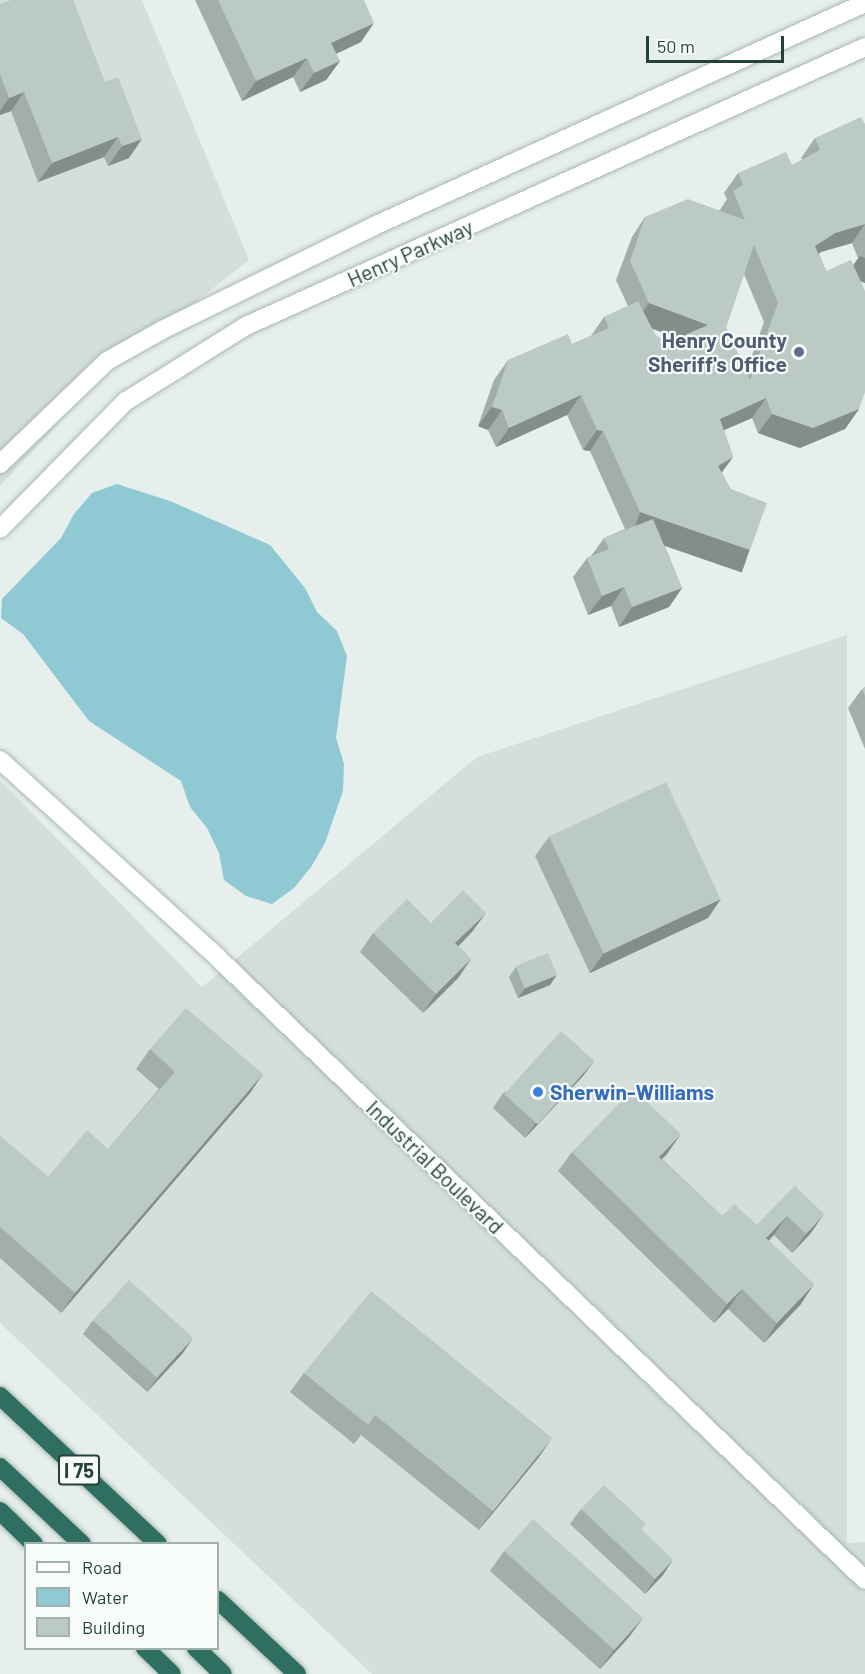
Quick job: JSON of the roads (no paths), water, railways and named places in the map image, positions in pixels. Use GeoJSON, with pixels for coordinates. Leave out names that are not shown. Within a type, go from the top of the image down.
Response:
{"type":"FeatureCollection","features":[{"type":"Feature","properties":{"kind":"highway","name":"I 75"},"geometry":{"type":"LineString","coordinates":[[0,1396],[156,1542]]}},
{"type":"Feature","properties":{"kind":"highway"},"geometry":{"type":"LineString","coordinates":[[0,1467],[80,1542]]}},
{"type":"Feature","properties":{"kind":"highway"},"geometry":{"type":"LineString","coordinates":[[0,1511],[32,1542]]}},
{"type":"Feature","properties":{"kind":"highway"},"geometry":{"type":"LineString","coordinates":[[219,1601],[297,1674]]}},
{"type":"Feature","properties":{"kind":"highway"},"geometry":{"type":"LineString","coordinates":[[147,1650],[172,1674]]}},
{"type":"Feature","properties":{"kind":"highway"},"geometry":{"type":"LineString","coordinates":[[198,1650],[223,1674]]}},
{"type":"Feature","properties":{"kind":"street","name":"Henry Parkway"},"geometry":{"type":"LineString","coordinates":[[0,464],[107,361],[164,329],[374,226],[865,3]]}},
{"type":"Feature","properties":{"kind":"street","name":"Henry Parkway"},"geometry":{"type":"LineString","coordinates":[[0,529],[126,401],[246,326],[865,47]]}},
{"type":"Feature","properties":{"kind":"street","name":"Industrial Boulevard"},"geometry":{"type":"LineString","coordinates":[[0,760],[218,958],[865,1580]]}},
{"type":"Feature","properties":{"kind":"water"},"geometry":{"type":"Polygon","coordinates":[[[117,484],[170,501],[270,545],[305,588],[317,612],[337,631],[347,656],[336,738],[344,764],[343,791],[325,843],[311,867],[294,888],[272,904],[246,896],[224,880],[219,853],[207,828],[190,807],[181,781],[89,721],[23,634],[1,618],[2,599],[61,538],[74,514],[92,493],[117,484]]]}},
{"type":"Feature","properties":{"kind":"place","name":"Henry County Sheriff's Office"},"geometry":{"type":"Point","coordinates":[799,352]}},
{"type":"Feature","properties":{"kind":"place","name":"Sherwin-Williams"},"geometry":{"type":"Point","coordinates":[538,1092]}}]}
